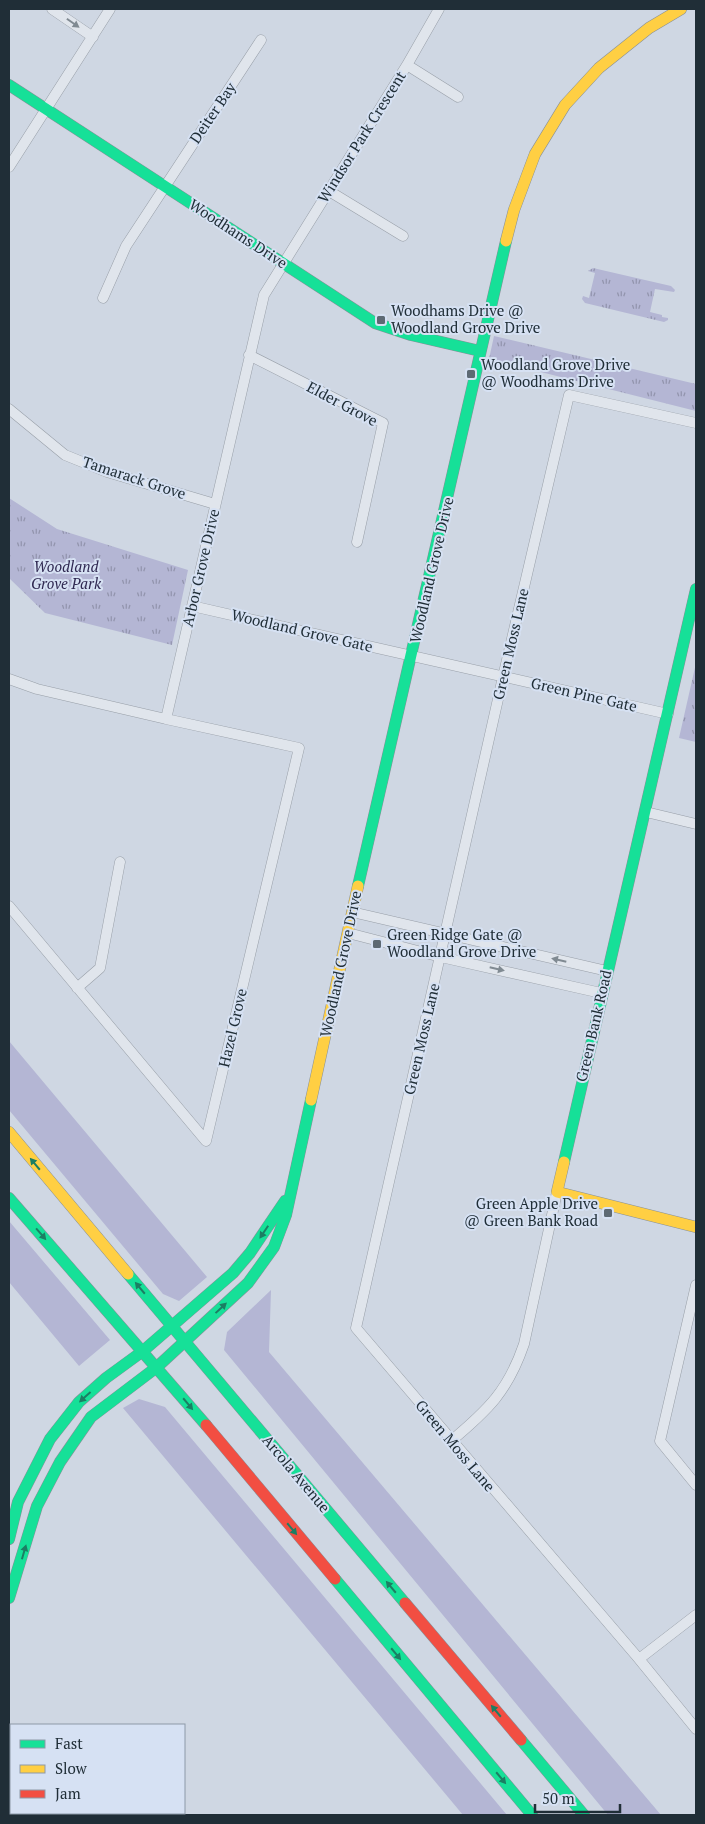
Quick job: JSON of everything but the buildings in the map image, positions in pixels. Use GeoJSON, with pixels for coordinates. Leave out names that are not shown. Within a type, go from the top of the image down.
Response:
{"type":"FeatureCollection","features":[{"type":"Feature","properties":{"kind":"street"},"geometry":{"type":"LineString","coordinates":[[52,9],[93,37]]}},
{"type":"Feature","properties":{"kind":"street"},"geometry":{"type":"LineString","coordinates":[[9,167],[110,9]]}},
{"type":"Feature","properties":{"kind":"street","name":"Windsor Park Crescent"},"geometry":{"type":"LineString","coordinates":[[284,264],[407,65],[439,9]]}},
{"type":"Feature","properties":{"kind":"street","name":"Woodland Grove Drive"},"geometry":{"type":"LineString","coordinates":[[9,1598],[37,1506],[60,1462],[91,1417],[157,1367],[248,1283],[274,1247],[292,1192],[352,912],[514,210],[535,154],[565,106],[598,68],[649,28],[681,9]]}},
{"type":"Feature","properties":{"kind":"street","name":"Deiter Bay"},"geometry":{"type":"LineString","coordinates":[[103,298],[126,246],[164,185],[261,40]]}},
{"type":"Feature","properties":{"kind":"street"},"geometry":{"type":"LineString","coordinates":[[407,65],[458,97]]}},
{"type":"Feature","properties":{"kind":"street","name":"Woodhams Drive"},"geometry":{"type":"LineString","coordinates":[[9,85],[339,301],[375,322],[411,335],[480,351]]}},
{"type":"Feature","properties":{"kind":"street"},"geometry":{"type":"LineString","coordinates":[[329,191],[402,236]]}},
{"type":"Feature","properties":{"kind":"street","name":"Arbor Grove Drive"},"geometry":{"type":"LineString","coordinates":[[166,719],[264,295],[284,264]]}},
{"type":"Feature","properties":{"kind":"street","name":"Elder Grove"},"geometry":{"type":"LineString","coordinates":[[249,355],[383,423],[357,542]]}},
{"type":"Feature","properties":{"kind":"street","name":"Green Moss Lane"},"geometry":{"type":"LineString","coordinates":[[696,423],[570,394],[356,1328],[639,1659],[696,1729]]}},
{"type":"Feature","properties":{"kind":"street","name":"Tamarack Grove"},"geometry":{"type":"LineString","coordinates":[[9,409],[65,454],[107,472],[215,504]]}},
{"type":"Feature","properties":{"kind":"street","name":"Green Bank Road"},"geometry":{"type":"LineString","coordinates":[[451,1441],[482,1416],[497,1398],[517,1364],[524,1344],[601,994],[646,812],[696,589]]}},
{"type":"Feature","properties":{"kind":"street","name":"Woodland Grove Gate"},"geometry":{"type":"LineString","coordinates":[[192,606],[412,656]]}},
{"type":"Feature","properties":{"kind":"street","name":"Green Pine Gate"},"geometry":{"type":"LineString","coordinates":[[412,656],[668,714]]}},
{"type":"Feature","properties":{"kind":"street"},"geometry":{"type":"LineString","coordinates":[[9,679],[37,689],[166,719]]}},
{"type":"Feature","properties":{"kind":"street","name":"Hazel Grove"},"geometry":{"type":"LineString","coordinates":[[9,906],[206,1141],[299,748],[166,719]]}},
{"type":"Feature","properties":{"kind":"street"},"geometry":{"type":"LineString","coordinates":[[646,812],[696,824]]}},
{"type":"Feature","properties":{"kind":"street"},"geometry":{"type":"LineString","coordinates":[[77,988],[100,968],[120,862]]}},
{"type":"Feature","properties":{"kind":"street"},"geometry":{"type":"LineString","coordinates":[[352,912],[607,970]]}},
{"type":"Feature","properties":{"kind":"street"},"geometry":{"type":"LineString","coordinates":[[348,933],[441,957],[601,994]]}},
{"type":"Feature","properties":{"kind":"street","name":"Arcola Avenue"},"geometry":{"type":"LineString","coordinates":[[9,1132],[172,1325],[266,1440],[584,1815]]}},
{"type":"Feature","properties":{"kind":"street","name":"Woodland Grove Drive"},"geometry":{"type":"LineString","coordinates":[[9,1539],[18,1502],[50,1439],[80,1402],[106,1378],[143,1351],[234,1273],[292,1192]]}},
{"type":"Feature","properties":{"kind":"street"},"geometry":{"type":"LineString","coordinates":[[557,1192],[696,1227]]}},
{"type":"Feature","properties":{"kind":"street"},"geometry":{"type":"LineString","coordinates":[[9,1198],[157,1367],[532,1815]]}},
{"type":"Feature","properties":{"kind":"street"},"geometry":{"type":"LineString","coordinates":[[696,1285],[660,1441],[696,1485]]}},
{"type":"Feature","properties":{"kind":"street"},"geometry":{"type":"LineString","coordinates":[[639,1659],[696,1614]]}},
{"type":"Feature","properties":{"kind":"green space"},"geometry":{"type":"Polygon","coordinates":[[[593,268],[671,286],[675,290],[674,292],[655,289],[650,312],[662,315],[662,317],[668,318],[668,320],[664,322],[585,303],[582,299],[583,296],[589,298],[595,273],[588,271],[593,268]]]}},
{"type":"Feature","properties":{"kind":"green space"},"geometry":{"type":"Polygon","coordinates":[[[494,336],[696,384],[696,411],[489,359],[494,336]]]}},
{"type":"Feature","properties":{"kind":"green space","name":"Woodland Grove Park"},"geometry":{"type":"Polygon","coordinates":[[[9,498],[57,529],[188,570],[172,645],[45,613],[9,578],[9,498]]]}},
{"type":"Feature","properties":{"kind":"green space"},"geometry":{"type":"Polygon","coordinates":[[[696,663],[696,742],[679,738],[696,663]]]}},
{"type":"Feature","properties":{"kind":"green space"},"geometry":{"type":"Polygon","coordinates":[[[9,1041],[207,1277],[179,1301],[163,1294],[9,1110],[9,1041]]]}},
{"type":"Feature","properties":{"kind":"green space"},"geometry":{"type":"Polygon","coordinates":[[[9,1221],[110,1340],[79,1366],[9,1282],[9,1221]]]}},
{"type":"Feature","properties":{"kind":"green space"},"geometry":{"type":"Polygon","coordinates":[[[271,1290],[269,1352],[661,1815],[608,1815],[224,1350],[227,1332],[271,1290]]]}},
{"type":"Feature","properties":{"kind":"green space"},"geometry":{"type":"Polygon","coordinates":[[[139,1399],[165,1407],[507,1815],[463,1815],[123,1408],[139,1399]]]}},
{"type":"Feature","properties":{"kind":"traffic: fast"},"geometry":{"type":"LineString","coordinates":[[9,85],[375,323],[411,335],[480,351]]}},
{"type":"Feature","properties":{"kind":"traffic: fast"},"geometry":{"type":"LineString","coordinates":[[358,886],[506,241]]}},
{"type":"Feature","properties":{"kind":"traffic: fast"},"geometry":{"type":"LineString","coordinates":[[564,1162],[696,589]]}},
{"type":"Feature","properties":{"kind":"traffic: fast"},"geometry":{"type":"LineString","coordinates":[[9,1598],[37,1506],[60,1462],[91,1417],[157,1367],[248,1283],[274,1247],[286,1215],[311,1100]]}},
{"type":"Feature","properties":{"kind":"traffic: fast"},"geometry":{"type":"LineString","coordinates":[[9,1198],[206,1425]]}},
{"type":"Feature","properties":{"kind":"traffic: fast"},"geometry":{"type":"LineString","coordinates":[[9,1539],[18,1502],[50,1439],[79,1402],[106,1378],[143,1351],[233,1273],[250,1253],[285,1201]]}},
{"type":"Feature","properties":{"kind":"traffic: fast"},"geometry":{"type":"LineString","coordinates":[[128,1274],[405,1603]]}},
{"type":"Feature","properties":{"kind":"traffic: fast"},"geometry":{"type":"LineString","coordinates":[[335,1579],[532,1815]]}},
{"type":"Feature","properties":{"kind":"traffic: fast"},"geometry":{"type":"LineString","coordinates":[[521,1740],[584,1815]]}},
{"type":"Feature","properties":{"kind":"traffic: slow"},"geometry":{"type":"LineString","coordinates":[[506,241],[514,210],[535,154],[565,105],[599,68],[649,28],[681,9]]}},
{"type":"Feature","properties":{"kind":"traffic: slow"},"geometry":{"type":"LineString","coordinates":[[311,1100],[358,886]]}},
{"type":"Feature","properties":{"kind":"traffic: slow"},"geometry":{"type":"LineString","coordinates":[[9,1132],[128,1274]]}},
{"type":"Feature","properties":{"kind":"traffic: slow"},"geometry":{"type":"LineString","coordinates":[[564,1162],[557,1192],[696,1227]]}},
{"type":"Feature","properties":{"kind":"traffic: jam"},"geometry":{"type":"LineString","coordinates":[[206,1425],[335,1579]]}},
{"type":"Feature","properties":{"kind":"traffic: jam"},"geometry":{"type":"LineString","coordinates":[[405,1603],[521,1740]]}},
{"type":"Feature","properties":{"kind":"place","name":"Woodhams Drive @ Woodland Grove Drive"},"geometry":{"type":"Point","coordinates":[381,320]}},
{"type":"Feature","properties":{"kind":"place","name":"Woodland Grove Drive @ Woodhams Drive"},"geometry":{"type":"Point","coordinates":[471,374]}},
{"type":"Feature","properties":{"kind":"place","name":"Green Ridge Gate @ Woodland Grove Drive"},"geometry":{"type":"Point","coordinates":[377,944]}},
{"type":"Feature","properties":{"kind":"place","name":"Green Apple Drive @ Green Bank Road"},"geometry":{"type":"Point","coordinates":[608,1213]}}]}
